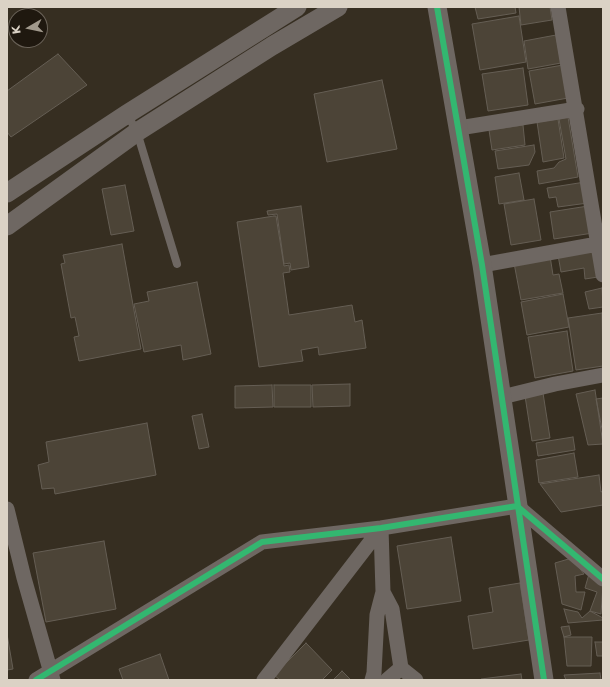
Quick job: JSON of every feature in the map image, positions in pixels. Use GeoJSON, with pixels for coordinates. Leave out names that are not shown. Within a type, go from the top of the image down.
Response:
{"type":"FeatureCollection","features":[{"type":"Feature","properties":{"kind":"street"},"geometry":{"type":"LineString","coordinates":[[7,193],[297,7]]}},
{"type":"Feature","properties":{"kind":"street"},"geometry":{"type":"LineString","coordinates":[[7,226],[138,132],[272,46],[338,7]]}},
{"type":"Feature","properties":{"kind":"street"},"geometry":{"type":"LineString","coordinates":[[437,7],[482,265],[544,680]]}},
{"type":"Feature","properties":{"kind":"street"},"geometry":{"type":"LineString","coordinates":[[558,7],[601,244],[603,275]]}},
{"type":"Feature","properties":{"kind":"street"},"geometry":{"type":"LineString","coordinates":[[459,128],[576,109]]}},
{"type":"Feature","properties":{"kind":"street"},"geometry":{"type":"LineString","coordinates":[[482,265],[601,244]]}},
{"type":"Feature","properties":{"kind":"street"},"geometry":{"type":"LineString","coordinates":[[502,397],[555,384],[603,375]]}},
{"type":"Feature","properties":{"kind":"street"},"geometry":{"type":"LineString","coordinates":[[36,680],[52,676],[262,542],[381,528],[517,506],[603,579]]}},
{"type":"Feature","properties":{"kind":"street"},"geometry":{"type":"LineString","coordinates":[[7,509],[52,676]]}},
{"type":"Feature","properties":{"kind":"street"},"geometry":{"type":"LineString","coordinates":[[372,680],[374,673],[377,615],[383,592],[381,528]]}},
{"type":"Feature","properties":{"kind":"street"},"geometry":{"type":"LineString","coordinates":[[264,680],[381,528]]}},
{"type":"Feature","properties":{"kind":"street"},"geometry":{"type":"LineString","coordinates":[[383,592],[392,609],[401,668],[416,680]]}},
{"type":"Feature","properties":{"kind":"street"},"geometry":{"type":"LineString","coordinates":[[387,680],[401,668]]}},
{"type":"Feature","properties":{"kind":"lane"},"geometry":{"type":"LineString","coordinates":[[128,114],[138,132],[177,264]]}},
{"type":"Feature","properties":{"kind":"building"},"geometry":{"type":"Polygon","coordinates":[[[475,7],[515,7],[516,13],[478,19],[475,7]]]}},
{"type":"Feature","properties":{"kind":"building"},"geometry":{"type":"Polygon","coordinates":[[[519,7],[550,7],[552,20],[521,25],[519,7]]]}},
{"type":"Feature","properties":{"kind":"building"},"geometry":{"type":"Polygon","coordinates":[[[519,16],[526,62],[480,70],[472,24],[519,16]]]}},
{"type":"Feature","properties":{"kind":"building"},"geometry":{"type":"Polygon","coordinates":[[[556,35],[561,63],[528,69],[524,41],[556,35]]]}},
{"type":"Feature","properties":{"kind":"building"},"geometry":{"type":"Polygon","coordinates":[[[58,54],[87,85],[11,137],[7,132],[7,91],[58,54]]]}},
{"type":"Feature","properties":{"kind":"building"},"geometry":{"type":"Polygon","coordinates":[[[563,65],[568,98],[535,104],[529,71],[563,65]]]}},
{"type":"Feature","properties":{"kind":"building"},"geometry":{"type":"Polygon","coordinates":[[[523,68],[528,105],[488,111],[482,74],[523,68]]]}},
{"type":"Feature","properties":{"kind":"building"},"geometry":{"type":"Polygon","coordinates":[[[382,80],[397,149],[327,162],[314,94],[382,80]]]}},
{"type":"Feature","properties":{"kind":"building"},"geometry":{"type":"Polygon","coordinates":[[[568,117],[578,177],[539,184],[537,171],[554,168],[559,162],[566,159],[559,119],[568,117]]]}},
{"type":"Feature","properties":{"kind":"building"},"geometry":{"type":"Polygon","coordinates":[[[558,119],[564,158],[543,162],[537,122],[558,119]]]}},
{"type":"Feature","properties":{"kind":"building"},"geometry":{"type":"Polygon","coordinates":[[[523,125],[525,145],[492,150],[489,130],[523,125]]]}},
{"type":"Feature","properties":{"kind":"building"},"geometry":{"type":"Polygon","coordinates":[[[534,145],[535,152],[529,165],[498,169],[495,151],[534,145]]]}},
{"type":"Feature","properties":{"kind":"building"},"geometry":{"type":"Polygon","coordinates":[[[519,173],[524,200],[499,204],[495,177],[519,173]]]}},
{"type":"Feature","properties":{"kind":"building"},"geometry":{"type":"Polygon","coordinates":[[[585,182],[588,203],[558,207],[556,197],[549,198],[547,188],[585,182]]]}},
{"type":"Feature","properties":{"kind":"building"},"geometry":{"type":"Polygon","coordinates":[[[125,185],[134,231],[111,235],[102,189],[125,185]]]}},
{"type":"Feature","properties":{"kind":"building"},"geometry":{"type":"Polygon","coordinates":[[[534,199],[541,240],[511,245],[504,204],[534,199]]]}},
{"type":"Feature","properties":{"kind":"building"},"geometry":{"type":"Polygon","coordinates":[[[301,206],[309,267],[291,270],[290,263],[284,264],[277,214],[268,215],[267,211],[301,206]]]}},
{"type":"Feature","properties":{"kind":"building"},"geometry":{"type":"Polygon","coordinates":[[[588,206],[593,233],[554,239],[550,212],[588,206]]]}},
{"type":"Feature","properties":{"kind":"building"},"geometry":{"type":"Polygon","coordinates":[[[276,216],[284,266],[289,265],[290,272],[283,273],[289,315],[352,305],[355,322],[362,320],[366,348],[319,355],[318,347],[301,350],[303,361],[259,367],[237,222],[276,216]]]}},
{"type":"Feature","properties":{"kind":"building"},"geometry":{"type":"Polygon","coordinates":[[[122,244],[141,349],[79,361],[74,337],[79,336],[75,317],[71,318],[61,264],[65,263],[63,255],[122,244]]]}},
{"type":"Feature","properties":{"kind":"building"},"geometry":{"type":"Polygon","coordinates":[[[594,249],[598,277],[585,279],[584,268],[561,272],[558,255],[594,249]]]}},
{"type":"Feature","properties":{"kind":"building"},"geometry":{"type":"Polygon","coordinates":[[[550,256],[553,275],[559,274],[563,293],[521,300],[514,263],[550,256]]]}},
{"type":"Feature","properties":{"kind":"building"},"geometry":{"type":"Polygon","coordinates":[[[197,282],[211,354],[183,360],[181,345],[144,352],[134,304],[149,301],[147,292],[197,282]]]}},
{"type":"Feature","properties":{"kind":"building"},"geometry":{"type":"Polygon","coordinates":[[[602,288],[603,307],[589,309],[585,292],[602,288]]]}},
{"type":"Feature","properties":{"kind":"building"},"geometry":{"type":"Polygon","coordinates":[[[563,294],[569,327],[527,335],[521,302],[563,294]]]}},
{"type":"Feature","properties":{"kind":"building"},"geometry":{"type":"Polygon","coordinates":[[[602,313],[603,366],[576,370],[568,318],[602,313]]]}},
{"type":"Feature","properties":{"kind":"building"},"geometry":{"type":"Polygon","coordinates":[[[567,331],[573,371],[535,378],[528,337],[567,331]]]}},
{"type":"Feature","properties":{"kind":"building"},"geometry":{"type":"Polygon","coordinates":[[[350,384],[350,406],[313,407],[312,385],[350,384]]]}},
{"type":"Feature","properties":{"kind":"building"},"geometry":{"type":"Polygon","coordinates":[[[272,385],[273,407],[235,408],[235,386],[272,385]]]}},
{"type":"Feature","properties":{"kind":"building"},"geometry":{"type":"Polygon","coordinates":[[[274,385],[311,385],[311,407],[274,407],[274,385]]]}},
{"type":"Feature","properties":{"kind":"building"},"geometry":{"type":"Polygon","coordinates":[[[595,390],[603,444],[588,445],[576,394],[595,390]]]}},
{"type":"Feature","properties":{"kind":"building"},"geometry":{"type":"Polygon","coordinates":[[[543,393],[550,438],[532,441],[525,396],[543,393]]]}},
{"type":"Feature","properties":{"kind":"building"},"geometry":{"type":"Polygon","coordinates":[[[603,398],[603,434],[596,399],[603,398]]]}},
{"type":"Feature","properties":{"kind":"building"},"geometry":{"type":"Polygon","coordinates":[[[202,414],[209,447],[199,449],[192,416],[202,414]]]}},
{"type":"Feature","properties":{"kind":"building"},"geometry":{"type":"Polygon","coordinates":[[[147,423],[156,475],[55,494],[54,488],[42,489],[38,465],[49,462],[46,442],[147,423]]]}},
{"type":"Feature","properties":{"kind":"building"},"geometry":{"type":"Polygon","coordinates":[[[573,437],[575,450],[538,456],[536,443],[573,437]]]}},
{"type":"Feature","properties":{"kind":"building"},"geometry":{"type":"Polygon","coordinates":[[[574,453],[578,477],[539,483],[536,460],[574,453]]]}},
{"type":"Feature","properties":{"kind":"building"},"geometry":{"type":"Polygon","coordinates":[[[599,475],[601,492],[603,491],[603,505],[561,512],[540,484],[599,475]]]}},
{"type":"Feature","properties":{"kind":"building"},"geometry":{"type":"Polygon","coordinates":[[[451,537],[461,601],[407,609],[397,546],[451,537]]]}},
{"type":"Feature","properties":{"kind":"building"},"geometry":{"type":"Polygon","coordinates":[[[104,541],[116,609],[46,622],[33,553],[104,541]]]}},
{"type":"Feature","properties":{"kind":"building"},"geometry":{"type":"Polygon","coordinates":[[[572,558],[584,574],[575,576],[576,592],[585,592],[581,610],[562,604],[555,563],[572,558]]]}},
{"type":"Feature","properties":{"kind":"building"},"geometry":{"type":"Polygon","coordinates":[[[589,574],[603,585],[601,614],[590,611],[597,592],[585,588],[589,574]]]}},
{"type":"Feature","properties":{"kind":"building"},"geometry":{"type":"Polygon","coordinates":[[[520,583],[529,640],[473,649],[468,616],[493,612],[489,588],[520,583]]]}},
{"type":"Feature","properties":{"kind":"building"},"geometry":{"type":"Polygon","coordinates":[[[564,609],[578,612],[582,618],[590,611],[603,618],[603,620],[568,623],[564,609]]]}},
{"type":"Feature","properties":{"kind":"building"},"geometry":{"type":"Polygon","coordinates":[[[569,626],[571,635],[564,637],[561,627],[569,626]]]}},
{"type":"Feature","properties":{"kind":"building"},"geometry":{"type":"Polygon","coordinates":[[[7,634],[13,669],[7,670],[7,634]]]}},
{"type":"Feature","properties":{"kind":"building"},"geometry":{"type":"Polygon","coordinates":[[[564,637],[592,637],[591,666],[567,666],[564,637]]]}},
{"type":"Feature","properties":{"kind":"building"},"geometry":{"type":"Polygon","coordinates":[[[595,642],[603,642],[603,656],[597,656],[595,642]]]}},
{"type":"Feature","properties":{"kind":"building"},"geometry":{"type":"Polygon","coordinates":[[[306,643],[332,670],[322,680],[280,680],[274,675],[306,643]]]}},
{"type":"Feature","properties":{"kind":"building"},"geometry":{"type":"Polygon","coordinates":[[[160,654],[169,680],[123,680],[119,669],[160,654]]]}},
{"type":"Feature","properties":{"kind":"building"},"geometry":{"type":"Polygon","coordinates":[[[342,671],[351,680],[333,680],[342,671]]]}},
{"type":"Feature","properties":{"kind":"building"},"geometry":{"type":"Polygon","coordinates":[[[600,673],[601,680],[566,680],[564,675],[600,673]]]}},
{"type":"Feature","properties":{"kind":"building"},"geometry":{"type":"Polygon","coordinates":[[[521,674],[522,680],[481,680],[481,679],[521,674]]]}},
{"type":"Feature","properties":{"kind":"cycle path"},"geometry":{"type":"LineString","coordinates":[[437,7],[482,265],[544,680]]}},
{"type":"Feature","properties":{"kind":"cycle path"},"geometry":{"type":"LineString","coordinates":[[36,680],[262,542],[381,528],[517,506],[603,579]]}}]}
